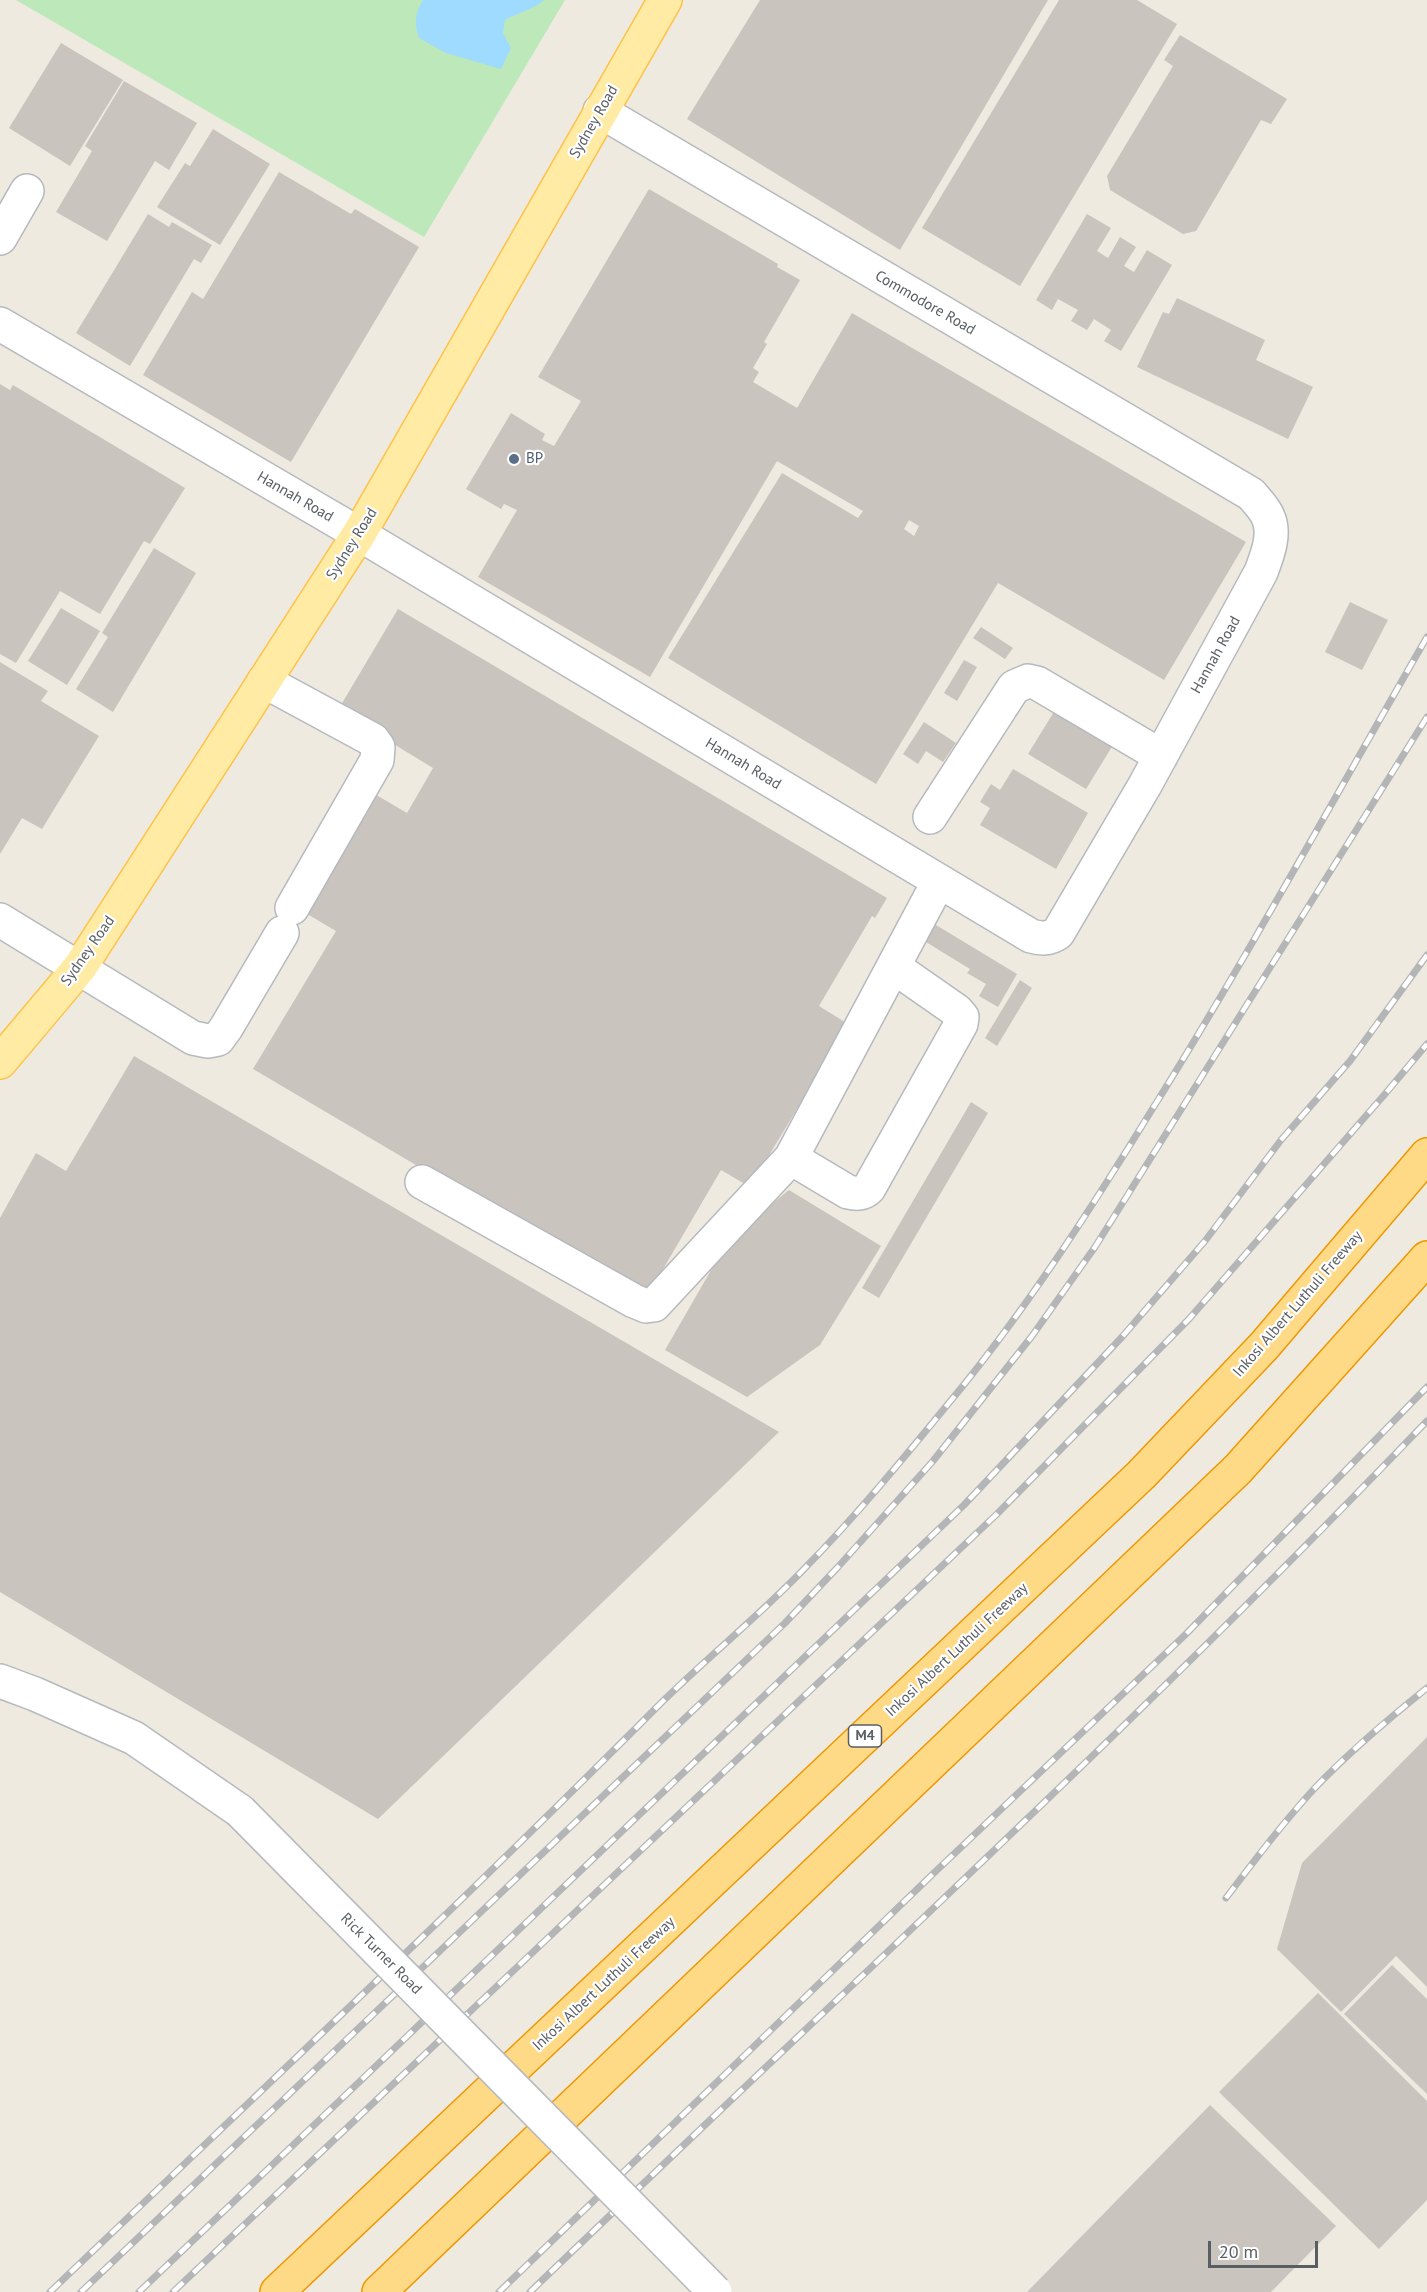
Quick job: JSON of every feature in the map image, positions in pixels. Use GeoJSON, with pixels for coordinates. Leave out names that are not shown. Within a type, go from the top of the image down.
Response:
{"type":"FeatureCollection","features":[{"type":"Feature","properties":{"kind":"highway","name":"Inkosi Albert Luthuli Freeway"},"geometry":{"type":"LineString","coordinates":[[277,2292],[1141,1475],[1264,1346],[1427,1155]]}},
{"type":"Feature","properties":{"kind":"highway"},"geometry":{"type":"LineString","coordinates":[[379,2292],[1238,1469],[1427,1258]]}},
{"type":"Feature","properties":{"kind":"main road","name":"Sydney Road"},"geometry":{"type":"LineString","coordinates":[[0,1062],[80,967],[359,534],[665,0]]}},
{"type":"Feature","properties":{"kind":"street","name":"Commodore Road"},"geometry":{"type":"LineString","coordinates":[[600,111],[1251,494]]}},
{"type":"Feature","properties":{"kind":"street"},"geometry":{"type":"LineString","coordinates":[[0,238],[27,191]]}},
{"type":"Feature","properties":{"kind":"street","name":"Hannah Road"},"geometry":{"type":"LineString","coordinates":[[0,324],[359,534],[1031,936],[1040,939],[1050,938],[1058,933],[1161,756],[1261,572],[1268,554],[1270,523],[1268,515],[1251,494]]}},
{"type":"Feature","properties":{"kind":"street"},"geometry":{"type":"LineString","coordinates":[[0,920],[194,1038],[208,1041],[218,1039],[376,760],[378,747],[373,740],[264,681]]}},
{"type":"Feature","properties":{"kind":"street"},"geometry":{"type":"LineString","coordinates":[[930,817],[1014,687],[1022,682],[1037,683],[1161,756]]}},
{"type":"Feature","properties":{"kind":"street"},"geometry":{"type":"LineString","coordinates":[[422,1182],[624,1295],[646,1306],[654,1305],[791,1158],[939,881]]}},
{"type":"Feature","properties":{"kind":"street"},"geometry":{"type":"LineString","coordinates":[[791,1158],[848,1192],[864,1193],[877,1175],[961,1024],[962,1017],[957,1011],[894,967]]}},
{"type":"Feature","properties":{"kind":"street","name":"Rick Turner Road"},"geometry":{"type":"LineString","coordinates":[[0,1681],[134,1738],[240,1812],[715,2292]]}},
{"type":"Feature","properties":{"kind":"green space"},"geometry":{"type":"Polygon","coordinates":[[[16,0],[565,0],[424,237],[16,0]]]}},
{"type":"Feature","properties":{"kind":"water"},"geometry":{"type":"Polygon","coordinates":[[[423,0],[544,0],[505,20],[503,33],[511,48],[501,69],[446,53],[419,38],[416,18],[423,0]]]}},
{"type":"Feature","properties":{"kind":"building"},"geometry":{"type":"Polygon","coordinates":[[[760,0],[1048,0],[900,250],[687,119],[760,0]]]}},
{"type":"Feature","properties":{"kind":"building"},"geometry":{"type":"Polygon","coordinates":[[[1059,0],[1137,0],[1177,24],[1020,286],[922,228],[1059,0]]]}},
{"type":"Feature","properties":{"kind":"building"},"geometry":{"type":"Polygon","coordinates":[[[1180,35],[1287,99],[1271,124],[1261,120],[1196,231],[1183,234],[1110,190],[1107,176],[1173,66],[1164,60],[1180,35]]]}},
{"type":"Feature","properties":{"kind":"building"},"geometry":{"type":"Polygon","coordinates":[[[61,43],[123,80],[70,166],[9,128],[61,43]]]}},
{"type":"Feature","properties":{"kind":"building"},"geometry":{"type":"Polygon","coordinates":[[[124,81],[197,123],[169,170],[155,161],[107,241],[56,212],[92,151],[85,146],[124,81]]]}},
{"type":"Feature","properties":{"kind":"building"},"geometry":{"type":"Polygon","coordinates":[[[213,129],[270,164],[220,245],[157,207],[185,163],[190,166],[213,129]]]}},
{"type":"Feature","properties":{"kind":"building"},"geometry":{"type":"Polygon","coordinates":[[[279,172],[351,214],[355,209],[419,247],[291,462],[143,375],[192,292],[203,299],[279,172]]]}},
{"type":"Feature","properties":{"kind":"building"},"geometry":{"type":"Polygon","coordinates":[[[649,189],[778,264],[777,267],[800,280],[764,342],[767,344],[753,368],[759,372],[753,382],[797,408],[852,313],[1246,542],[1164,680],[998,583],[876,784],[668,658],[782,473],[858,518],[863,511],[777,461],[650,677],[478,577],[517,510],[504,504],[501,509],[466,489],[511,413],[545,434],[542,440],[554,446],[581,401],[538,377],[649,189]],[[909,520],[904,529],[914,536],[919,526],[909,520]]]}},
{"type":"Feature","properties":{"kind":"building"},"geometry":{"type":"Polygon","coordinates":[[[148,214],[169,227],[172,222],[212,245],[201,263],[194,259],[130,366],[76,333],[148,214]]]}},
{"type":"Feature","properties":{"kind":"building"},"geometry":{"type":"Polygon","coordinates":[[[1087,214],[1111,228],[1097,251],[1108,258],[1120,237],[1136,247],[1124,266],[1134,272],[1147,250],[1172,265],[1121,351],[1104,341],[1111,330],[1094,319],[1087,330],[1071,321],[1078,310],[1058,299],[1052,310],[1036,300],[1087,214]]]}},
{"type":"Feature","properties":{"kind":"building"},"geometry":{"type":"Polygon","coordinates":[[[1177,298],[1265,340],[1256,360],[1313,387],[1288,439],[1137,367],[1163,312],[1169,314],[1177,298]]]}},
{"type":"Feature","properties":{"kind":"building"},"geometry":{"type":"Polygon","coordinates":[[[0,384],[10,390],[13,385],[185,488],[150,544],[144,541],[100,614],[60,591],[16,663],[0,654],[0,384]]]}},
{"type":"Feature","properties":{"kind":"building"},"geometry":{"type":"Polygon","coordinates":[[[154,548],[196,573],[113,712],[76,689],[108,637],[102,633],[154,548]]]}},
{"type":"Feature","properties":{"kind":"building"},"geometry":{"type":"Polygon","coordinates":[[[1350,602],[1388,620],[1362,670],[1325,652],[1350,602]]]}},
{"type":"Feature","properties":{"kind":"building"},"geometry":{"type":"Polygon","coordinates":[[[61,608],[100,631],[67,685],[28,661],[61,608]]]}},
{"type":"Feature","properties":{"kind":"building"},"geometry":{"type":"Polygon","coordinates":[[[398,609],[887,898],[875,918],[872,916],[819,1006],[848,1024],[750,1187],[721,1170],[645,1300],[253,1069],[336,931],[302,911],[373,793],[407,813],[433,768],[338,710],[398,609]]]}},
{"type":"Feature","properties":{"kind":"building"},"geometry":{"type":"Polygon","coordinates":[[[981,627],[1013,648],[1005,659],[973,638],[981,627]]]}},
{"type":"Feature","properties":{"kind":"building"},"geometry":{"type":"Polygon","coordinates":[[[964,660],[977,667],[957,701],[944,693],[964,660]]]}},
{"type":"Feature","properties":{"kind":"building"},"geometry":{"type":"Polygon","coordinates":[[[0,662],[48,691],[41,701],[99,736],[42,829],[22,818],[0,854],[0,662]]]}},
{"type":"Feature","properties":{"kind":"building"},"geometry":{"type":"Polygon","coordinates":[[[1055,710],[1113,745],[1086,789],[1028,754],[1055,710]]]}},
{"type":"Feature","properties":{"kind":"building"},"geometry":{"type":"Polygon","coordinates":[[[924,722],[956,743],[943,762],[926,751],[918,764],[903,754],[924,722]]]}},
{"type":"Feature","properties":{"kind":"building"},"geometry":{"type":"Polygon","coordinates":[[[1013,769],[1088,813],[1056,869],[980,825],[990,808],[980,802],[991,784],[1000,790],[1013,769]]]}},
{"type":"Feature","properties":{"kind":"building"},"geometry":{"type":"Polygon","coordinates":[[[931,922],[1017,974],[998,1007],[979,996],[986,984],[967,973],[970,969],[921,939],[931,922]]]}},
{"type":"Feature","properties":{"kind":"building"},"geometry":{"type":"Polygon","coordinates":[[[1020,980],[1032,988],[997,1046],[985,1038],[1020,980]]]}},
{"type":"Feature","properties":{"kind":"building"},"geometry":{"type":"Polygon","coordinates":[[[134,1056],[779,1432],[378,1819],[0,1592],[0,1218],[36,1153],[66,1171],[134,1056]]]}},
{"type":"Feature","properties":{"kind":"building"},"geometry":{"type":"Polygon","coordinates":[[[971,1102],[988,1113],[879,1298],[862,1288],[971,1102]]]}},
{"type":"Feature","properties":{"kind":"building"},"geometry":{"type":"Polygon","coordinates":[[[789,1190],[881,1246],[820,1345],[747,1397],[665,1350],[729,1239],[789,1190]]]}},
{"type":"Feature","properties":{"kind":"building"},"geometry":{"type":"Polygon","coordinates":[[[1427,1737],[1427,1987],[1396,1956],[1341,2012],[1277,1949],[1302,1863],[1427,1737]]]}},
{"type":"Feature","properties":{"kind":"building"},"geometry":{"type":"Polygon","coordinates":[[[1392,1965],[1427,1999],[1427,2094],[1344,2014],[1392,1965]]]}},
{"type":"Feature","properties":{"kind":"building"},"geometry":{"type":"Polygon","coordinates":[[[1318,1993],[1427,2101],[1427,2200],[1379,2249],[1219,2092],[1318,1993]]]}},
{"type":"Feature","properties":{"kind":"building"},"geometry":{"type":"Polygon","coordinates":[[[1210,2105],[1336,2226],[1271,2292],[1027,2292],[1210,2105]]]}},
{"type":"Feature","properties":{"kind":"railway"},"geometry":{"type":"LineString","coordinates":[[50,2292],[435,1925],[662,1702],[788,1585],[846,1524],[905,1456],[1014,1320],[1108,1180],[1224,992],[1427,637]]}},
{"type":"Feature","properties":{"kind":"railway"},"geometry":{"type":"LineString","coordinates":[[81,2292],[785,1623],[933,1461],[1032,1336],[1095,1247],[1427,717]]}},
{"type":"Feature","properties":{"kind":"railway"},"geometry":{"type":"LineString","coordinates":[[139,2292],[964,1505],[1122,1337],[1205,1241],[1281,1140],[1350,1061],[1427,955]]}},
{"type":"Feature","properties":{"kind":"railway"},"geometry":{"type":"LineString","coordinates":[[173,2292],[997,1514],[1189,1319],[1427,1044]]}},
{"type":"Feature","properties":{"kind":"railway"},"geometry":{"type":"LineString","coordinates":[[499,2292],[1186,1634],[1427,1387]]}},
{"type":"Feature","properties":{"kind":"railway"},"geometry":{"type":"LineString","coordinates":[[530,2292],[1096,1753],[1318,1533],[1427,1421]]}},
{"type":"Feature","properties":{"kind":"railway"},"geometry":{"type":"LineString","coordinates":[[1226,1898],[1279,1829],[1313,1790],[1368,1737],[1427,1688]]}},
{"type":"Feature","properties":{"kind":"place","name":"BP"},"geometry":{"type":"Point","coordinates":[514,459]}}]}
